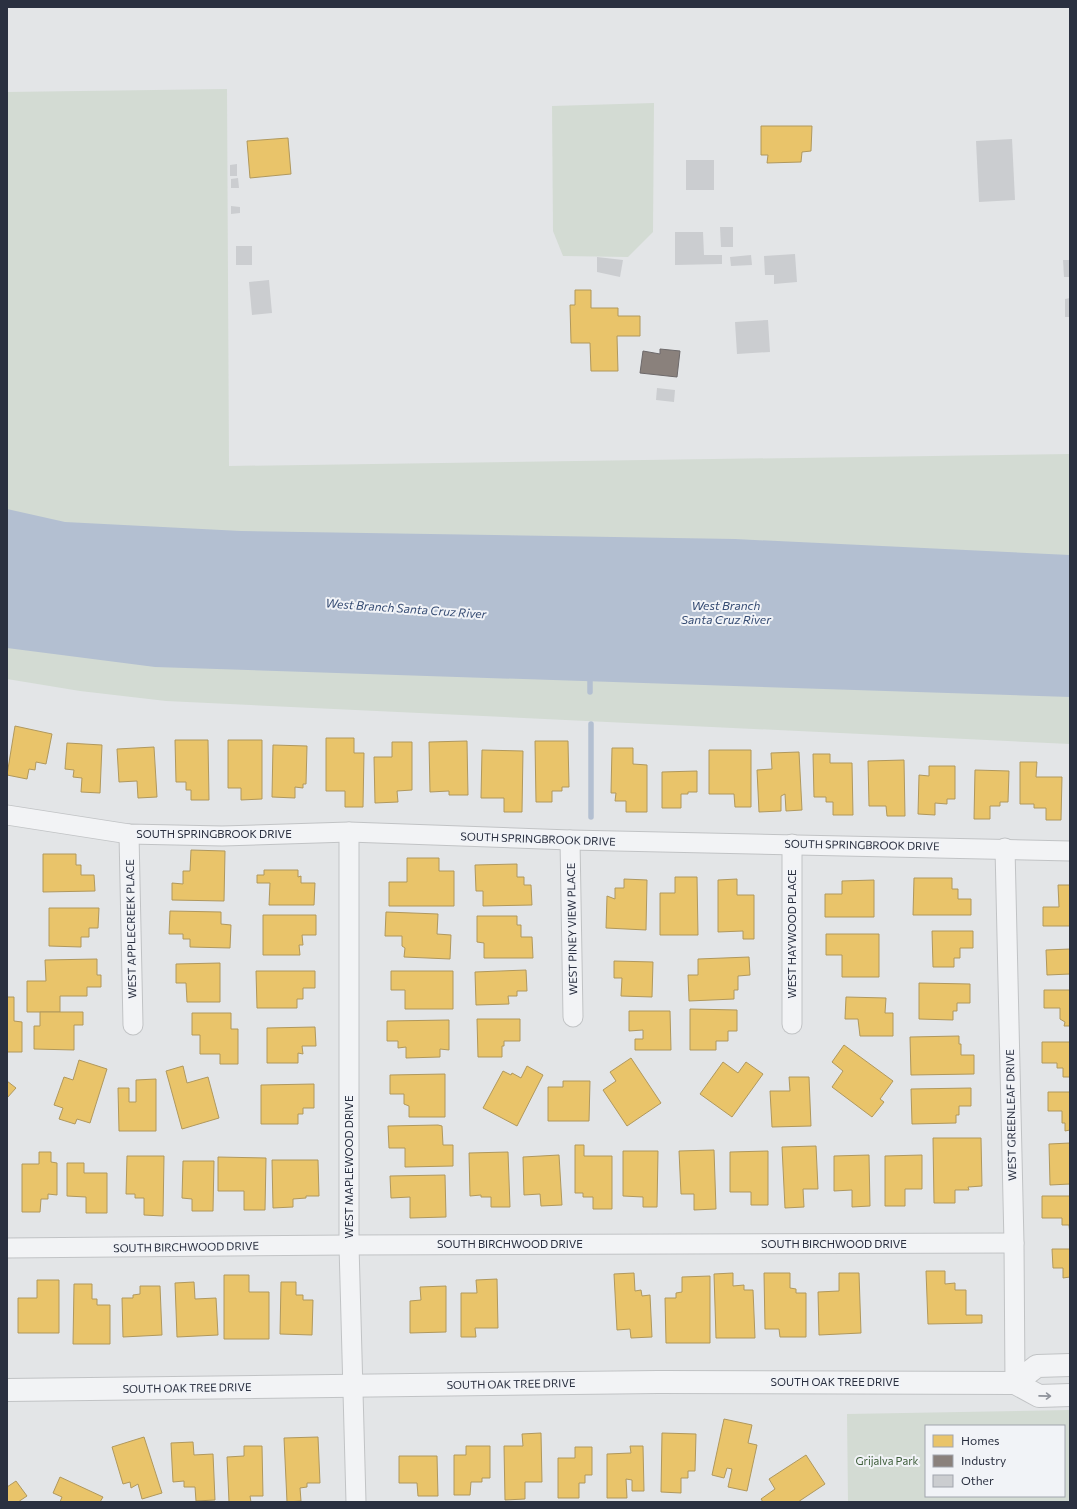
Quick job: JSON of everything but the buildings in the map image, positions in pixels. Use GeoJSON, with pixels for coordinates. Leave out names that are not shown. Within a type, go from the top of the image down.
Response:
{"type":"FeatureCollection","features":[{"type":"Feature","properties":{"kind":"street","name":"SOUTH SPRINGBROOK DRIVE"},"geometry":{"type":"LineString","coordinates":[[7,814],[129,834],[222,836],[349,832],[570,840],[1006,848],[1070,851]]}},
{"type":"Feature","properties":{"kind":"street","name":"WEST MAPLEWOOD DRIVE"},"geometry":{"type":"LineString","coordinates":[[349,832],[350,1245],[352,1386],[356,1502]]}},
{"type":"Feature","properties":{"kind":"street","name":"WEST APPLECREEK PLACE"},"geometry":{"type":"LineString","coordinates":[[129,834],[134,1025]]}},
{"type":"Feature","properties":{"kind":"street","name":"WEST PINEY VIEW PLACE"},"geometry":{"type":"LineString","coordinates":[[570,840],[573,1017]]}},
{"type":"Feature","properties":{"kind":"street","name":"WEST HAYWOOD PLACE"},"geometry":{"type":"LineString","coordinates":[[792,844],[792,1024]]}},
{"type":"Feature","properties":{"kind":"street","name":"WEST GREENLEAF DRIVE"},"geometry":{"type":"LineString","coordinates":[[1006,848],[1014,1243],[1014,1383]]}},
{"type":"Feature","properties":{"kind":"street","name":"SOUTH BIRCHWOOD DRIVE"},"geometry":{"type":"LineString","coordinates":[[7,1248],[350,1245],[1014,1243]]}},
{"type":"Feature","properties":{"kind":"street"},"geometry":{"type":"LineString","coordinates":[[1014,1383],[1037,1366],[1070,1365]]}},
{"type":"Feature","properties":{"kind":"street","name":"SOUTH OAK TREE DRIVE"},"geometry":{"type":"LineString","coordinates":[[7,1390],[658,1382],[1014,1383],[1039,1396],[1070,1395]]}},
{"type":"Feature","properties":{"kind":"green space"},"geometry":{"type":"Polygon","coordinates":[[[227,89],[229,466],[1070,454],[1070,744],[166,701],[80,691],[7,679],[7,92],[227,89]]]}},
{"type":"Feature","properties":{"kind":"green space"},"geometry":{"type":"Polygon","coordinates":[[[654,103],[653,232],[628,257],[563,256],[553,231],[552,106],[654,103]]]}},
{"type":"Feature","properties":{"kind":"green space","name":"Grijalva Park"},"geometry":{"type":"Polygon","coordinates":[[[1070,1410],[1070,1502],[848,1502],[847,1414],[1070,1410]]]}},
{"type":"Feature","properties":{"kind":"water","name":"West Branch Santa Cruz River"},"geometry":{"type":"Polygon","coordinates":[[[7,509],[65,522],[241,531],[735,539],[1070,555],[1070,697],[155,667],[7,648],[7,509]]]}},
{"type":"Feature","properties":{"kind":"waterway"},"geometry":{"type":"LineString","coordinates":[[590,675],[590,692]]}},
{"type":"Feature","properties":{"kind":"waterway"},"geometry":{"type":"LineString","coordinates":[[591,724],[591,817]]}}]}
